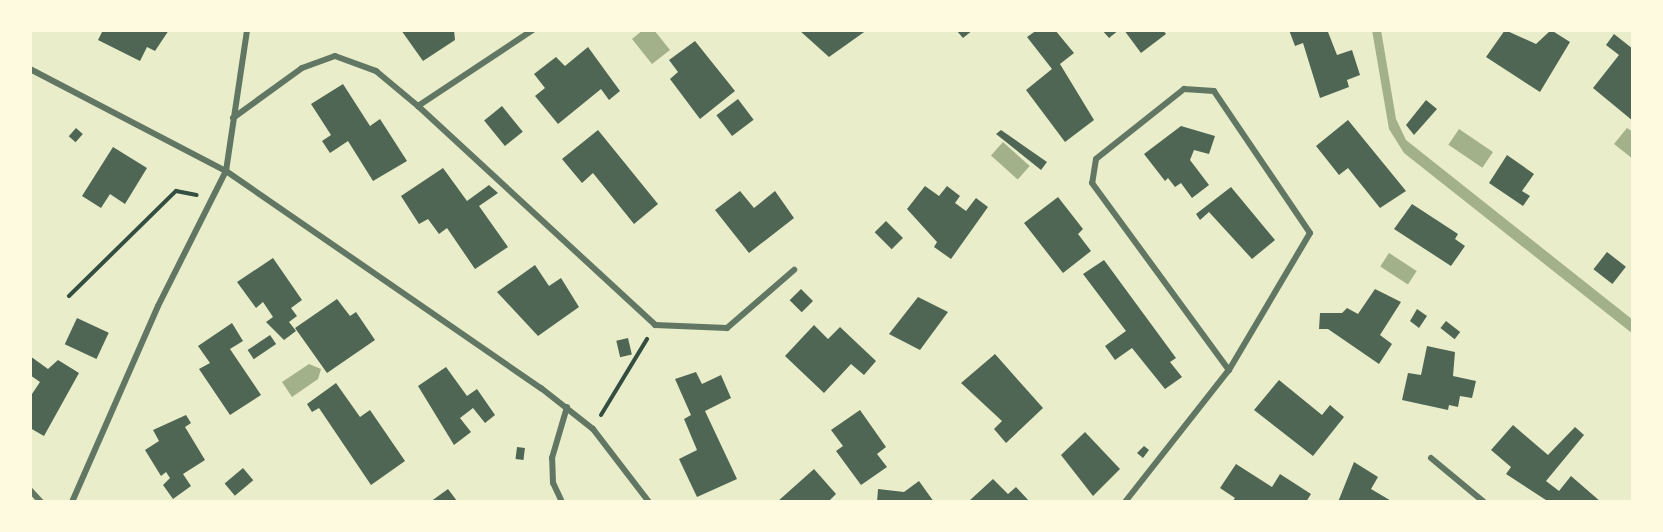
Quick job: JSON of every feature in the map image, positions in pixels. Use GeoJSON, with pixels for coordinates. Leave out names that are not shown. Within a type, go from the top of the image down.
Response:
{"type":"FeatureCollection","features":[{"type":"Feature","properties":{"kind":"street"},"geometry":{"type":"LineString","coordinates":[[72,502],[226,171],[232,118],[247,30]]}},
{"type":"Feature","properties":{"kind":"street"},"geometry":{"type":"LineString","coordinates":[[418,106],[533,30]]}},
{"type":"Feature","properties":{"kind":"street"},"geometry":{"type":"LineString","coordinates":[[232,118],[302,68],[335,56],[376,71],[418,106],[655,325],[727,328],[794,270]]}},
{"type":"Feature","properties":{"kind":"street"},"geometry":{"type":"LineString","coordinates":[[30,69],[226,171],[567,407],[593,429],[649,502]]}},
{"type":"Feature","properties":{"kind":"street"},"geometry":{"type":"LineString","coordinates":[[1125,502],[1229,370],[1310,233],[1214,91],[1184,89],[1096,159],[1092,183],[1229,370]]}},
{"type":"Feature","properties":{"kind":"street"},"geometry":{"type":"LineString","coordinates":[[562,502],[553,483],[552,458],[567,407]]}},
{"type":"Feature","properties":{"kind":"street"},"geometry":{"type":"LineString","coordinates":[[1431,458],[1484,502]]}},
{"type":"Feature","properties":{"kind":"street"},"geometry":{"type":"LineString","coordinates":[[30,490],[41,502]]}},
{"type":"Feature","properties":{"kind":"path"},"geometry":{"type":"LineString","coordinates":[[69,296],[176,191],[213,198]]}},
{"type":"Feature","properties":{"kind":"path"},"geometry":{"type":"LineString","coordinates":[[593,429],[655,325]]}},
{"type":"Feature","properties":{"kind":"shaded area"},"geometry":{"type":"Polygon","coordinates":[[[643,30],[654,30],[670,50],[652,64],[632,39],[643,30]]]}},
{"type":"Feature","properties":{"kind":"shaded area"},"geometry":{"type":"Polygon","coordinates":[[[1372,30],[1381,30],[1396,119],[1406,140],[1633,320],[1633,334],[1404,153],[1389,129],[1372,30]]]}},
{"type":"Feature","properties":{"kind":"shaded area"},"geometry":{"type":"Polygon","coordinates":[[[1627,128],[1633,132],[1633,159],[1614,144],[1627,128]]]}},
{"type":"Feature","properties":{"kind":"shaded area"},"geometry":{"type":"Polygon","coordinates":[[[1459,129],[1493,152],[1482,168],[1448,145],[1459,129]]]}},
{"type":"Feature","properties":{"kind":"shaded area"},"geometry":{"type":"Polygon","coordinates":[[[1003,142],[1030,166],[1018,179],[991,155],[1003,142]]]}},
{"type":"Feature","properties":{"kind":"shaded area"},"geometry":{"type":"Polygon","coordinates":[[[1389,253],[1417,271],[1408,284],[1380,266],[1389,253]]]}},
{"type":"Feature","properties":{"kind":"shaded area"},"geometry":{"type":"Polygon","coordinates":[[[309,364],[321,369],[318,379],[292,397],[282,382],[309,364]]]}},
{"type":"Feature","properties":{"kind":"building"},"geometry":{"type":"Polygon","coordinates":[[[103,30],[169,30],[155,51],[147,47],[140,61],[98,40],[103,30]]]}},
{"type":"Feature","properties":{"kind":"building"},"geometry":{"type":"Polygon","coordinates":[[[401,30],[454,30],[455,40],[423,61],[401,30]]]}},
{"type":"Feature","properties":{"kind":"building"},"geometry":{"type":"Polygon","coordinates":[[[799,30],[867,30],[829,57],[799,30]]]}},
{"type":"Feature","properties":{"kind":"building"},"geometry":{"type":"Polygon","coordinates":[[[956,30],[973,30],[963,38],[956,30]]]}},
{"type":"Feature","properties":{"kind":"building"},"geometry":{"type":"Polygon","coordinates":[[[1037,30],[1055,30],[1074,53],[1060,64],[1094,120],[1065,142],[1026,90],[1052,69],[1027,37],[1037,30]]]}},
{"type":"Feature","properties":{"kind":"building"},"geometry":{"type":"Polygon","coordinates":[[[1102,30],[1119,30],[1109,38],[1102,30]]]}},
{"type":"Feature","properties":{"kind":"building"},"geometry":{"type":"Polygon","coordinates":[[[1124,30],[1163,30],[1166,34],[1141,53],[1124,30]]]}},
{"type":"Feature","properties":{"kind":"building"},"geometry":{"type":"Polygon","coordinates":[[[1289,30],[1328,32],[1337,55],[1352,50],[1360,75],[1347,80],[1349,87],[1320,98],[1303,43],[1295,46],[1289,30]]]}},
{"type":"Feature","properties":{"kind":"building"},"geometry":{"type":"Polygon","coordinates":[[[1505,30],[1536,44],[1551,30],[1570,42],[1540,92],[1486,57],[1505,30]]]}},
{"type":"Feature","properties":{"kind":"building"},"geometry":{"type":"Polygon","coordinates":[[[1614,34],[1633,49],[1633,121],[1593,88],[1619,55],[1606,45],[1614,34]]]}},
{"type":"Feature","properties":{"kind":"building"},"geometry":{"type":"Polygon","coordinates":[[[695,41],[735,91],[700,119],[670,79],[678,72],[669,60],[695,41]]]}},
{"type":"Feature","properties":{"kind":"building"},"geometry":{"type":"Polygon","coordinates":[[[588,47],[620,91],[609,100],[601,89],[558,124],[535,96],[545,88],[534,74],[556,57],[565,66],[588,47]]]}},
{"type":"Feature","properties":{"kind":"building"},"geometry":{"type":"Polygon","coordinates":[[[343,84],[370,126],[380,119],[407,161],[373,181],[348,141],[330,153],[322,141],[331,135],[311,104],[343,84]]]}},
{"type":"Feature","properties":{"kind":"building"},"geometry":{"type":"Polygon","coordinates":[[[738,99],[754,120],[732,136],[716,115],[738,99]]]}},
{"type":"Feature","properties":{"kind":"building"},"geometry":{"type":"Polygon","coordinates":[[[1426,100],[1437,109],[1414,135],[1406,125],[1426,100]]]}},
{"type":"Feature","properties":{"kind":"building"},"geometry":{"type":"Polygon","coordinates":[[[502,106],[523,132],[505,146],[484,120],[502,106]]]}},
{"type":"Feature","properties":{"kind":"building"},"geometry":{"type":"Polygon","coordinates":[[[1348,120],[1406,191],[1380,208],[1348,168],[1339,175],[1316,146],[1348,120]]]}},
{"type":"Feature","properties":{"kind":"building"},"geometry":{"type":"Polygon","coordinates":[[[1181,126],[1215,136],[1209,154],[1194,150],[1190,160],[1209,185],[1192,198],[1181,183],[1175,187],[1168,178],[1165,181],[1144,154],[1181,126]]]}},
{"type":"Feature","properties":{"kind":"building"},"geometry":{"type":"Polygon","coordinates":[[[76,128],[83,134],[76,142],[69,136],[76,128]]]}},
{"type":"Feature","properties":{"kind":"building"},"geometry":{"type":"Polygon","coordinates":[[[598,130],[658,204],[634,224],[593,173],[582,183],[562,159],[598,130]]]}},
{"type":"Feature","properties":{"kind":"building"},"geometry":{"type":"Polygon","coordinates":[[[1001,130],[1047,162],[1041,170],[996,134],[1001,130]]]}},
{"type":"Feature","properties":{"kind":"building"},"geometry":{"type":"Polygon","coordinates":[[[113,147],[147,168],[125,204],[110,194],[101,208],[82,196],[113,147]]]}},
{"type":"Feature","properties":{"kind":"building"},"geometry":{"type":"Polygon","coordinates":[[[1507,155],[1534,174],[1522,191],[1530,196],[1523,206],[1489,183],[1507,155]]]}},
{"type":"Feature","properties":{"kind":"building"},"geometry":{"type":"Polygon","coordinates":[[[443,168],[467,201],[489,185],[498,193],[479,206],[508,247],[475,269],[447,228],[439,234],[428,219],[419,224],[401,196],[443,168]]]}},
{"type":"Feature","properties":{"kind":"building"},"geometry":{"type":"Polygon","coordinates":[[[925,186],[939,196],[947,186],[960,196],[955,203],[966,211],[976,198],[988,207],[951,259],[934,247],[937,242],[907,209],[925,186]]]}},
{"type":"Feature","properties":{"kind":"building"},"geometry":{"type":"Polygon","coordinates":[[[1231,187],[1275,240],[1252,259],[1209,212],[1200,220],[1196,214],[1231,187]]]}},
{"type":"Feature","properties":{"kind":"building"},"geometry":{"type":"Polygon","coordinates":[[[740,191],[754,208],[775,191],[794,218],[749,253],[715,210],[740,191]]]}},
{"type":"Feature","properties":{"kind":"building"},"geometry":{"type":"Polygon","coordinates":[[[1058,197],[1083,229],[1078,234],[1091,251],[1063,273],[1024,223],[1058,197]]]}},
{"type":"Feature","properties":{"kind":"building"},"geometry":{"type":"Polygon","coordinates":[[[1412,204],[1458,234],[1455,239],[1465,246],[1451,266],[1394,229],[1412,204]]]}},
{"type":"Feature","properties":{"kind":"building"},"geometry":{"type":"Polygon","coordinates":[[[886,221],[903,238],[892,249],[875,232],[886,221]]]}},
{"type":"Feature","properties":{"kind":"building"},"geometry":{"type":"Polygon","coordinates":[[[1607,252],[1626,267],[1612,284],[1593,269],[1607,252]]]}},
{"type":"Feature","properties":{"kind":"building"},"geometry":{"type":"Polygon","coordinates":[[[273,258],[302,300],[291,308],[297,316],[289,322],[296,331],[284,340],[266,322],[273,317],[263,302],[256,308],[237,282],[273,258]]]}},
{"type":"Feature","properties":{"kind":"building"},"geometry":{"type":"Polygon","coordinates":[[[1104,260],[1176,358],[1170,362],[1182,377],[1165,389],[1132,348],[1115,360],[1105,346],[1126,331],[1083,274],[1104,260]]]}},
{"type":"Feature","properties":{"kind":"building"},"geometry":{"type":"Polygon","coordinates":[[[535,265],[549,286],[561,278],[579,307],[538,336],[497,292],[535,265]]]}},
{"type":"Feature","properties":{"kind":"building"},"geometry":{"type":"Polygon","coordinates":[[[801,289],[813,301],[802,312],[790,300],[801,289]]]}},
{"type":"Feature","properties":{"kind":"building"},"geometry":{"type":"Polygon","coordinates":[[[1375,289],[1401,302],[1380,335],[1392,344],[1379,364],[1328,329],[1319,329],[1320,313],[1342,313],[1347,308],[1358,314],[1375,289]]]}},
{"type":"Feature","properties":{"kind":"building"},"geometry":{"type":"Polygon","coordinates":[[[918,297],[948,312],[920,350],[889,334],[918,297]]]}},
{"type":"Feature","properties":{"kind":"building"},"geometry":{"type":"Polygon","coordinates":[[[337,299],[350,316],[356,312],[375,340],[327,373],[295,328],[337,299]]]}},
{"type":"Feature","properties":{"kind":"building"},"geometry":{"type":"Polygon","coordinates":[[[1417,309],[1427,316],[1419,328],[1410,321],[1417,309]]]}},
{"type":"Feature","properties":{"kind":"building"},"geometry":{"type":"Polygon","coordinates":[[[77,318],[109,333],[96,359],[65,344],[77,318]]]}},
{"type":"Feature","properties":{"kind":"building"},"geometry":{"type":"Polygon","coordinates":[[[1446,321],[1460,332],[1455,339],[1440,328],[1446,321]]]}},
{"type":"Feature","properties":{"kind":"building"},"geometry":{"type":"Polygon","coordinates":[[[232,323],[243,341],[230,349],[261,395],[230,415],[199,369],[210,363],[198,346],[232,323]]]}},
{"type":"Feature","properties":{"kind":"building"},"geometry":{"type":"Polygon","coordinates":[[[814,325],[828,339],[840,327],[876,361],[864,375],[851,364],[824,393],[785,356],[814,325]]]}},
{"type":"Feature","properties":{"kind":"building"},"geometry":{"type":"Polygon","coordinates":[[[270,335],[276,344],[254,359],[248,350],[270,335]]]}},
{"type":"Feature","properties":{"kind":"building"},"geometry":{"type":"Polygon","coordinates":[[[628,338],[632,355],[620,357],[616,341],[628,338]]]}},
{"type":"Feature","properties":{"kind":"building"},"geometry":{"type":"Polygon","coordinates":[[[1427,346],[1455,352],[1453,376],[1476,381],[1472,398],[1460,396],[1458,407],[1449,405],[1448,410],[1402,400],[1408,373],[1421,375],[1427,346]]]}},
{"type":"Feature","properties":{"kind":"building"},"geometry":{"type":"Polygon","coordinates":[[[995,354],[1043,408],[1006,443],[994,429],[1002,421],[961,383],[995,354]]]}},
{"type":"Feature","properties":{"kind":"building"},"geometry":{"type":"Polygon","coordinates":[[[30,356],[48,369],[58,360],[79,373],[44,436],[30,428],[30,397],[40,382],[30,375],[30,356]]]}},
{"type":"Feature","properties":{"kind":"building"},"geometry":{"type":"Polygon","coordinates":[[[446,367],[467,396],[477,389],[495,415],[485,423],[473,408],[460,418],[471,432],[454,445],[418,386],[446,367]]]}},
{"type":"Feature","properties":{"kind":"building"},"geometry":{"type":"Polygon","coordinates":[[[696,372],[702,384],[721,375],[731,398],[705,411],[737,479],[697,497],[679,459],[697,450],[684,419],[691,415],[675,379],[696,372]]]}},
{"type":"Feature","properties":{"kind":"building"},"geometry":{"type":"Polygon","coordinates":[[[1279,380],[1322,415],[1330,405],[1344,417],[1313,456],[1254,410],[1279,380]]]}},
{"type":"Feature","properties":{"kind":"building"},"geometry":{"type":"Polygon","coordinates":[[[336,383],[360,417],[370,410],[405,461],[371,485],[319,408],[312,412],[307,404],[336,383]]]}},
{"type":"Feature","properties":{"kind":"building"},"geometry":{"type":"Polygon","coordinates":[[[860,410],[886,447],[877,454],[887,467],[861,485],[836,451],[843,446],[831,430],[860,410]]]}},
{"type":"Feature","properties":{"kind":"building"},"geometry":{"type":"Polygon","coordinates":[[[186,415],[191,423],[185,427],[205,460],[183,474],[191,486],[173,499],[163,485],[170,478],[166,472],[161,476],[145,450],[159,441],[153,430],[186,415]]]}},
{"type":"Feature","properties":{"kind":"building"},"geometry":{"type":"Polygon","coordinates":[[[1513,425],[1548,455],[1575,427],[1584,435],[1546,481],[1559,491],[1571,476],[1601,502],[1549,502],[1506,474],[1511,467],[1491,450],[1513,425]]]}},
{"type":"Feature","properties":{"kind":"building"},"geometry":{"type":"Polygon","coordinates":[[[1085,432],[1120,469],[1093,496],[1061,455],[1085,432]]]}},
{"type":"Feature","properties":{"kind":"building"},"geometry":{"type":"Polygon","coordinates":[[[1144,446],[1149,450],[1143,458],[1137,453],[1144,446]]]}},
{"type":"Feature","properties":{"kind":"building"},"geometry":{"type":"Polygon","coordinates":[[[517,447],[525,448],[523,460],[516,459],[517,447]]]}},
{"type":"Feature","properties":{"kind":"building"},"geometry":{"type":"Polygon","coordinates":[[[1354,462],[1378,477],[1371,489],[1393,502],[1338,502],[1354,462]]]}},
{"type":"Feature","properties":{"kind":"building"},"geometry":{"type":"Polygon","coordinates":[[[1236,464],[1272,487],[1280,474],[1311,494],[1306,502],[1232,502],[1235,498],[1220,488],[1236,464]]]}},
{"type":"Feature","properties":{"kind":"building"},"geometry":{"type":"Polygon","coordinates":[[[243,468],[253,480],[235,496],[225,483],[243,468]]]}},
{"type":"Feature","properties":{"kind":"building"},"geometry":{"type":"Polygon","coordinates":[[[814,469],[836,494],[828,502],[777,502],[814,469]]]}},
{"type":"Feature","properties":{"kind":"building"},"geometry":{"type":"Polygon","coordinates":[[[993,479],[1008,494],[1016,487],[1030,502],[968,502],[993,479]]]}},
{"type":"Feature","properties":{"kind":"building"},"geometry":{"type":"Polygon","coordinates":[[[919,481],[934,502],[877,502],[878,489],[904,492],[919,481]]]}},
{"type":"Feature","properties":{"kind":"building"},"geometry":{"type":"Polygon","coordinates":[[[448,489],[457,501],[430,502],[448,489]]]}}]}
